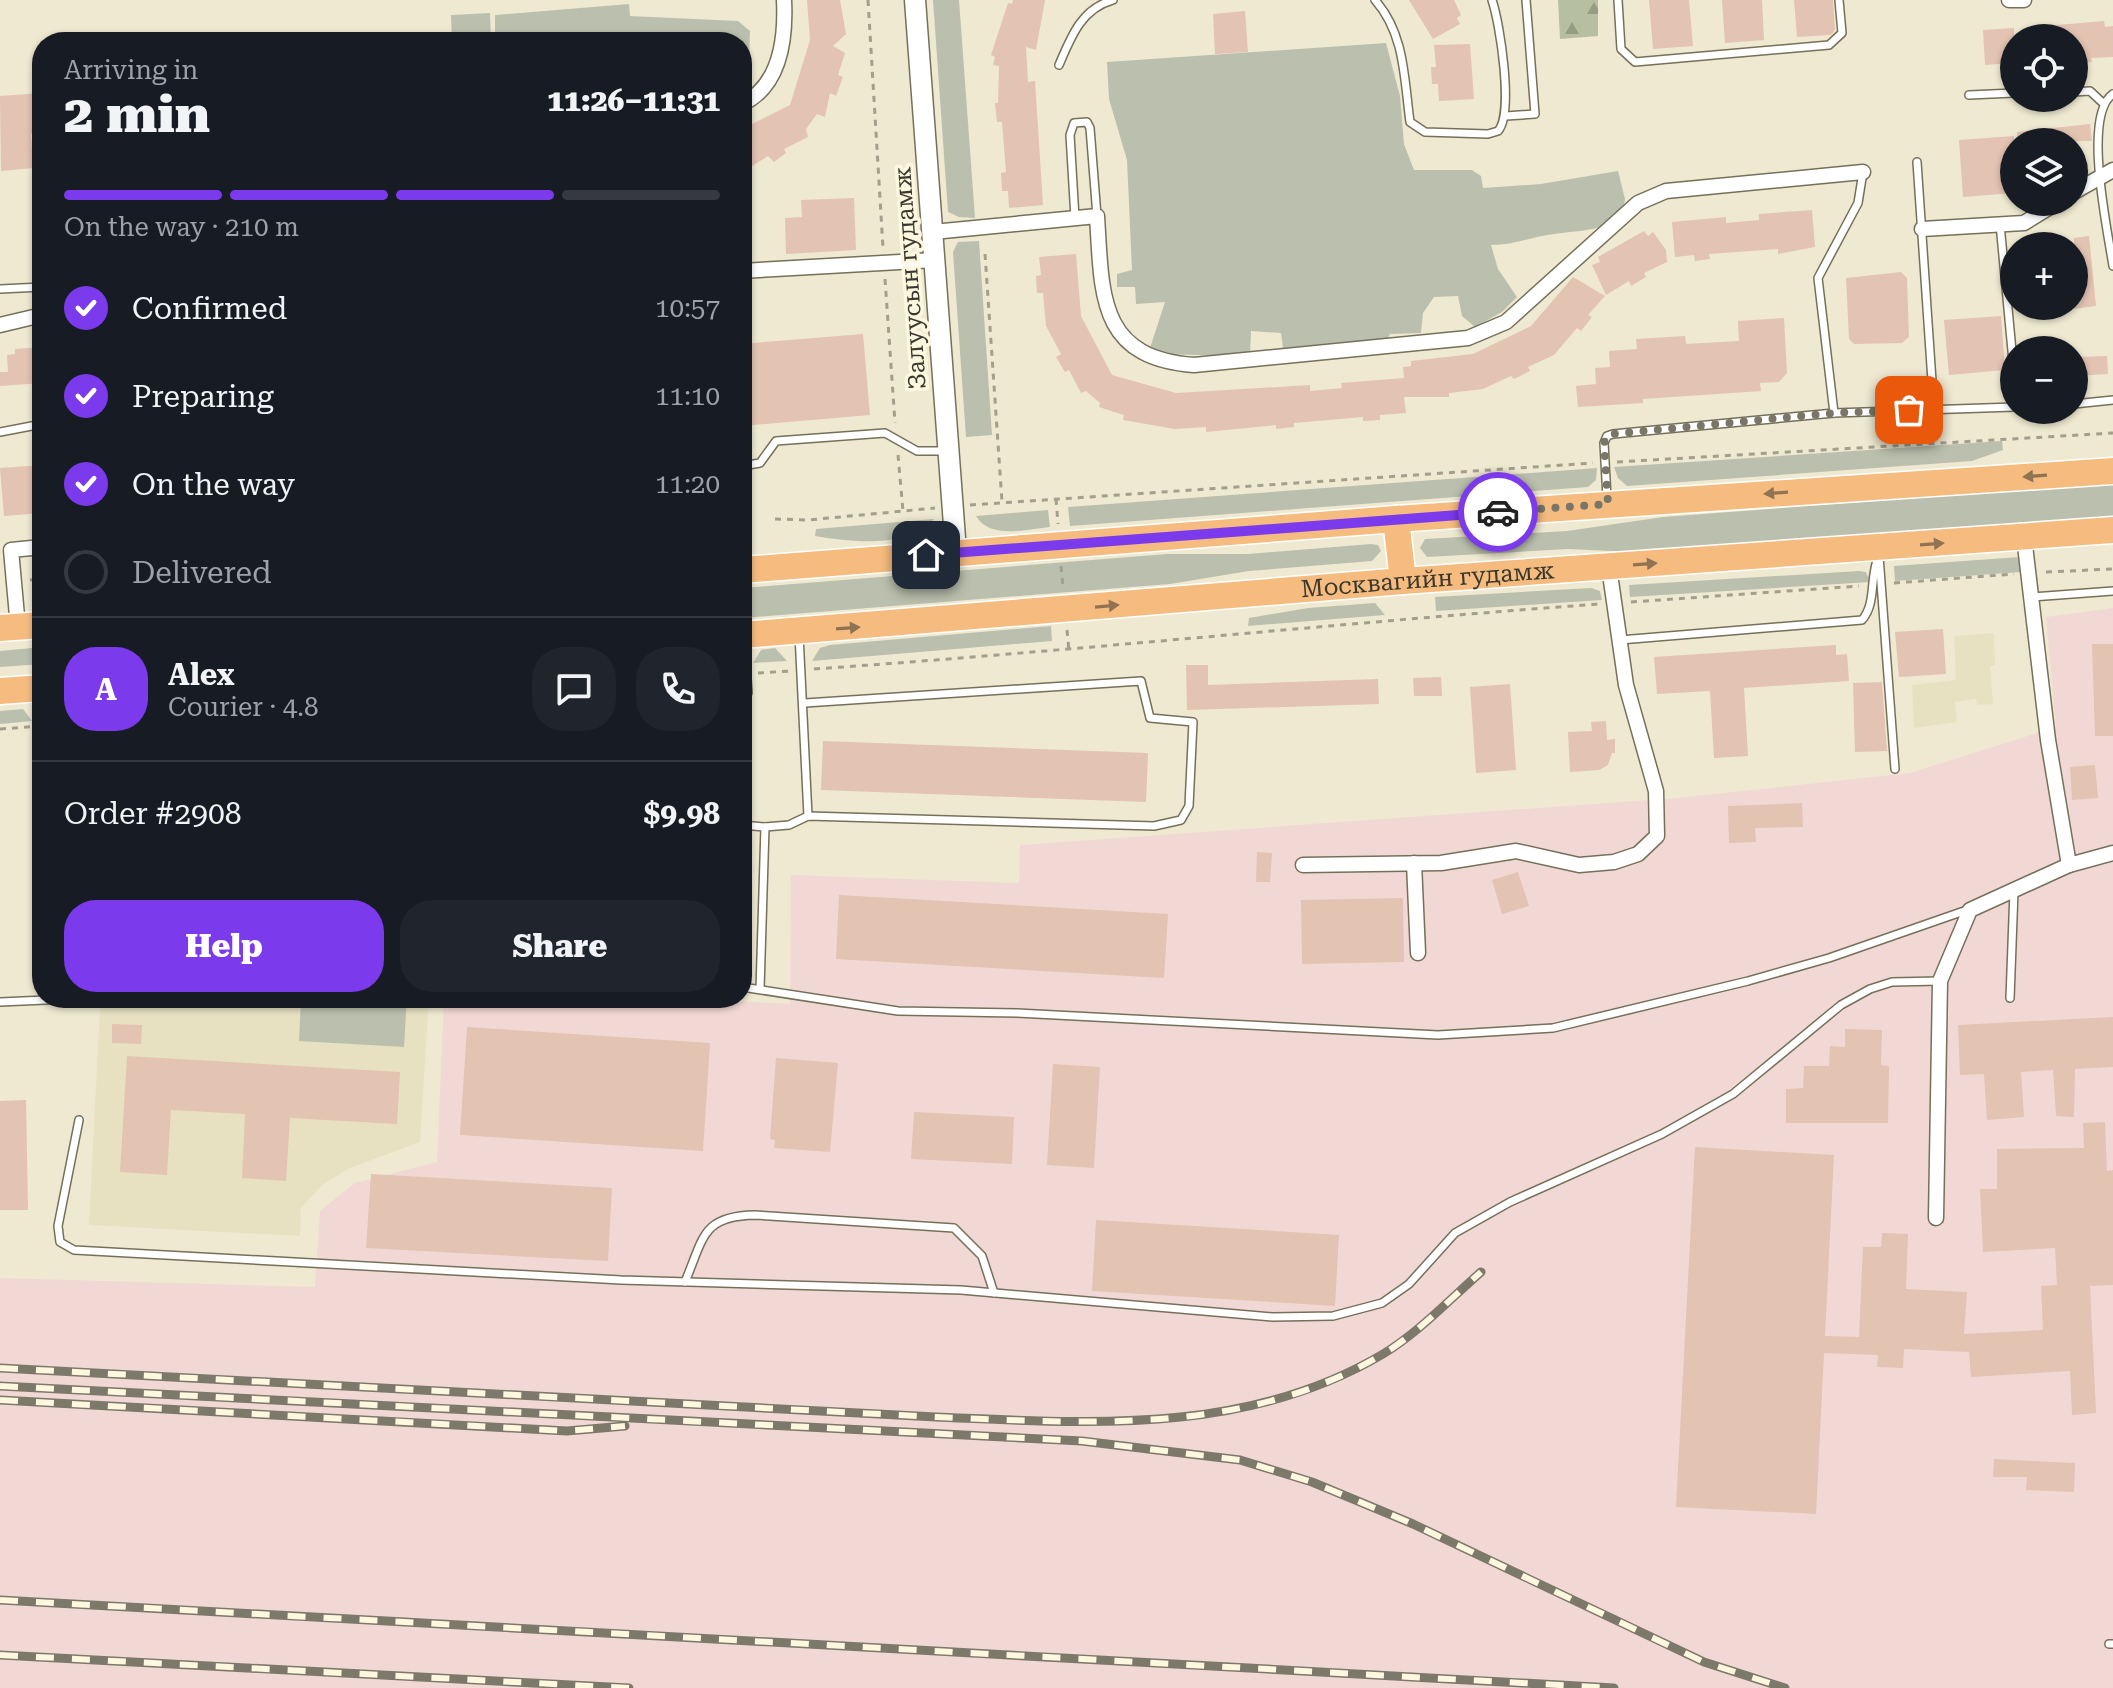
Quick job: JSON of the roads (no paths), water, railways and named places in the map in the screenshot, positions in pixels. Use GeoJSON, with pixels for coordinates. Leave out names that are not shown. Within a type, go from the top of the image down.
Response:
{"type":"FeatureCollection","features":[{"type":"Feature","properties":{"kind":"highway"},"geometry":{"type":"LineString","coordinates":[[752,569],[1396,519],[2113,471]]}},
{"type":"Feature","properties":{"kind":"highway"},"geometry":{"type":"LineString","coordinates":[[1396,519],[1403,581]]}},
{"type":"Feature","properties":{"kind":"highway","name":"Москвагийн гудамж"},"geometry":{"type":"LineString","coordinates":[[752,634],[1403,581],[1879,552],[2113,530]]}},
{"type":"Feature","properties":{"kind":"highway"},"geometry":{"type":"LineString","coordinates":[[0,691],[32,689]]}},
{"type":"Feature","properties":{"kind":"street"},"geometry":{"type":"LineString","coordinates":[[752,100],[762,95],[775,71],[785,29],[784,0]]}},
{"type":"Feature","properties":{"kind":"street","name":"Залуусын гудамж"},"geometry":{"type":"LineString","coordinates":[[915,0],[956,552]]}},
{"type":"Feature","properties":{"kind":"street"},"geometry":{"type":"LineString","coordinates":[[2009,0],[2024,0]]}},
{"type":"Feature","properties":{"kind":"street"},"geometry":{"type":"LineString","coordinates":[[933,232],[1097,216],[1108,307],[1116,331],[1137,352],[1164,363],[1194,365],[1468,338],[1506,322],[1529,306],[1638,203],[1666,191],[1863,172]]}},
{"type":"Feature","properties":{"kind":"street"},"geometry":{"type":"LineString","coordinates":[[2088,184],[2107,173]]}},
{"type":"Feature","properties":{"kind":"street"},"geometry":{"type":"LineString","coordinates":[[1922,229],[2024,223],[2035,216]]}},
{"type":"Feature","properties":{"kind":"street"},"geometry":{"type":"LineString","coordinates":[[752,270],[935,260]]}},
{"type":"Feature","properties":{"kind":"street"},"geometry":{"type":"LineString","coordinates":[[0,325],[32,317]]}},
{"type":"Feature","properties":{"kind":"street"},"geometry":{"type":"LineString","coordinates":[[2024,537],[2048,740],[2069,865]]}},
{"type":"Feature","properties":{"kind":"street"},"geometry":{"type":"LineString","coordinates":[[20,627],[6,550],[32,548]]}},
{"type":"Feature","properties":{"kind":"street"},"geometry":{"type":"LineString","coordinates":[[1303,865],[1441,863],[1516,851],[1579,865],[1614,862],[1638,854],[1657,836],[1656,791],[1618,640],[1609,567]]}},
{"type":"Feature","properties":{"kind":"street"},"geometry":{"type":"LineString","coordinates":[[1936,1218],[1940,981],[1970,910],[2069,865],[2113,853]]}},
{"type":"Feature","properties":{"kind":"street"},"geometry":{"type":"LineString","coordinates":[[1414,863],[1418,953]]}},
{"type":"Feature","properties":{"kind":"lane"},"geometry":{"type":"LineString","coordinates":[[1059,65],[1072,34],[1086,14],[1113,0]]}},
{"type":"Feature","properties":{"kind":"lane"},"geometry":{"type":"LineString","coordinates":[[1375,0],[1389,16],[1399,38],[1410,122],[1415,128],[1488,134],[1498,131],[1506,116],[1497,16],[1492,0]]}},
{"type":"Feature","properties":{"kind":"lane"},"geometry":{"type":"LineString","coordinates":[[1506,116],[1535,114],[1526,0]]}},
{"type":"Feature","properties":{"kind":"lane"},"geometry":{"type":"LineString","coordinates":[[1618,0],[1621,49],[1635,62],[1829,45],[1842,33],[1839,0]]}},
{"type":"Feature","properties":{"kind":"lane"},"geometry":{"type":"LineString","coordinates":[[2088,91],[2104,104]]}},
{"type":"Feature","properties":{"kind":"lane"},"geometry":{"type":"LineString","coordinates":[[1969,95],[2000,94]]}},
{"type":"Feature","properties":{"kind":"lane"},"geometry":{"type":"LineString","coordinates":[[2113,94],[2104,104],[2099,124],[2107,173],[2113,266]]}},
{"type":"Feature","properties":{"kind":"lane"},"geometry":{"type":"LineString","coordinates":[[1075,218],[1070,135],[1074,123],[1079,121],[1087,122],[1090,128],[1097,216]]}},
{"type":"Feature","properties":{"kind":"lane"},"geometry":{"type":"LineString","coordinates":[[1917,162],[1934,410]]}},
{"type":"Feature","properties":{"kind":"lane"},"geometry":{"type":"LineString","coordinates":[[1834,413],[1818,278],[1858,203],[1863,172]]}},
{"type":"Feature","properties":{"kind":"lane"},"geometry":{"type":"LineString","coordinates":[[2000,224],[2011,336]]}},
{"type":"Feature","properties":{"kind":"lane"},"geometry":{"type":"LineString","coordinates":[[0,289],[32,287]]}},
{"type":"Feature","properties":{"kind":"lane"},"geometry":{"type":"LineString","coordinates":[[2088,403],[2113,400]]}},
{"type":"Feature","properties":{"kind":"lane"},"geometry":{"type":"LineString","coordinates":[[1608,504],[1604,443],[1607,436],[1613,434],[1834,413],[2000,408]]}},
{"type":"Feature","properties":{"kind":"lane"},"geometry":{"type":"LineString","coordinates":[[0,432],[32,426]]}},
{"type":"Feature","properties":{"kind":"lane"},"geometry":{"type":"LineString","coordinates":[[752,464],[760,463],[776,441],[885,433],[917,451],[948,451]]}},
{"type":"Feature","properties":{"kind":"lane"},"geometry":{"type":"LineString","coordinates":[[1879,552],[1895,769]]}},
{"type":"Feature","properties":{"kind":"lane"},"geometry":{"type":"LineString","coordinates":[[1618,640],[1849,623],[1868,613],[1871,574],[1879,552]]}},
{"type":"Feature","properties":{"kind":"lane"},"geometry":{"type":"LineString","coordinates":[[2031,597],[2113,591]]}},
{"type":"Feature","properties":{"kind":"lane"},"geometry":{"type":"LineString","coordinates":[[799,631],[805,703],[808,816]]}},
{"type":"Feature","properties":{"kind":"lane"},"geometry":{"type":"LineString","coordinates":[[752,826],[789,825],[808,816],[1154,826],[1178,822],[1189,806],[1193,722],[1150,718],[1141,681],[805,703]]}},
{"type":"Feature","properties":{"kind":"lane"},"geometry":{"type":"LineString","coordinates":[[760,989],[765,827]]}},
{"type":"Feature","properties":{"kind":"lane"},"geometry":{"type":"LineString","coordinates":[[2010,998],[2014,891]]}},
{"type":"Feature","properties":{"kind":"lane"},"geometry":{"type":"LineString","coordinates":[[752,988],[898,1011],[1017,1013],[1438,1035],[1504,1033],[1553,1028],[1748,981],[1829,958],[1970,910]]}},
{"type":"Feature","properties":{"kind":"lane"},"geometry":{"type":"LineString","coordinates":[[79,1120],[58,1226],[60,1242],[74,1250],[685,1282],[994,1293],[1273,1317],[1333,1316],[1382,1303],[1409,1284],[1455,1233],[1537,1189],[1662,1134],[1733,1094],[1841,1005],[1892,982],[1940,981]]}},
{"type":"Feature","properties":{"kind":"lane"},"geometry":{"type":"LineString","coordinates":[[0,1002],[32,1001]]}},
{"type":"Feature","properties":{"kind":"lane"},"geometry":{"type":"LineString","coordinates":[[685,1282],[713,1224],[726,1216],[755,1215],[954,1228],[982,1256],[994,1293]]}},
{"type":"Feature","properties":{"kind":"railway"},"geometry":{"type":"LineString","coordinates":[[0,1368],[936,1417],[1051,1421],[1165,1418],[1221,1412],[1276,1399],[1330,1380],[1396,1346],[1481,1272]]}},
{"type":"Feature","properties":{"kind":"railway"},"geometry":{"type":"LineString","coordinates":[[0,1386],[1082,1441],[1240,1460],[1312,1482],[1413,1524],[1704,1662],[1785,1688]]}},
{"type":"Feature","properties":{"kind":"railway"},"geometry":{"type":"LineString","coordinates":[[0,1400],[567,1431],[625,1426]]}},
{"type":"Feature","properties":{"kind":"railway"},"geometry":{"type":"LineString","coordinates":[[0,1600],[1614,1688]]}},
{"type":"Feature","properties":{"kind":"railway"},"geometry":{"type":"LineString","coordinates":[[0,1655],[629,1688]]}}]}
